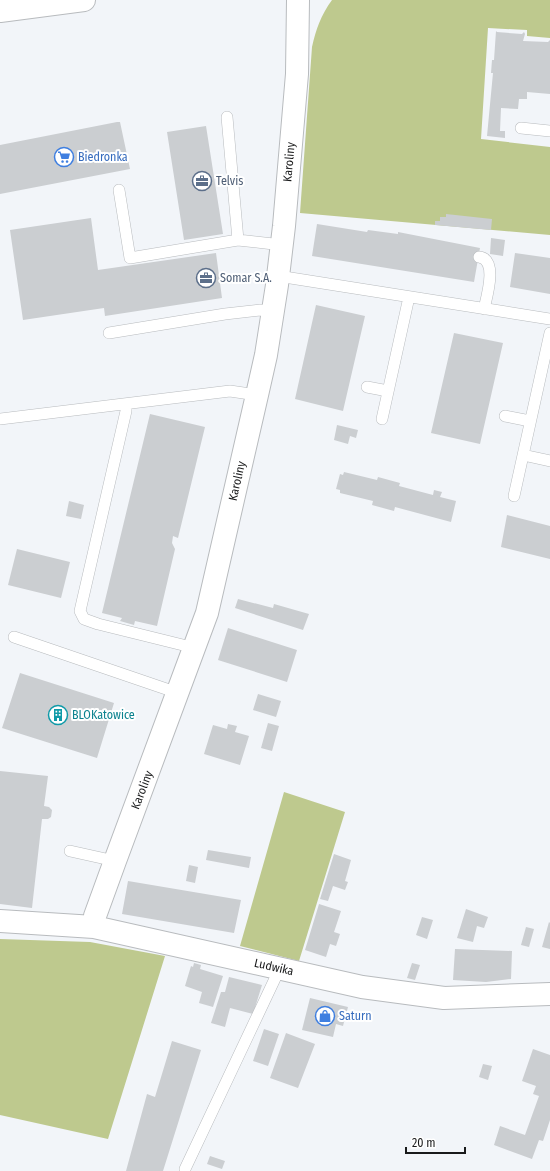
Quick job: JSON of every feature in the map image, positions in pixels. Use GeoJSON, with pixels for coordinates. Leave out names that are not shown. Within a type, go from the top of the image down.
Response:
{"type":"FeatureCollection","features":[{"type":"Feature","properties":{"kind":"street"},"geometry":{"type":"LineString","coordinates":[[0,11],[84,0]]}},
{"type":"Feature","properties":{"kind":"street","name":"Karoliny"},"geometry":{"type":"LineString","coordinates":[[94,927],[95,916],[207,614],[266,356],[282,245],[297,74],[298,8],[314,0]]}},
{"type":"Feature","properties":{"kind":"street","name":"Ludwika"},"geometry":{"type":"LineString","coordinates":[[0,921],[94,927],[362,987],[444,998],[550,994]]}},
{"type":"Feature","properties":{"kind":"lane"},"geometry":{"type":"LineString","coordinates":[[227,117],[238,240]]}},
{"type":"Feature","properties":{"kind":"lane"},"geometry":{"type":"LineString","coordinates":[[520,128],[550,131]]}},
{"type":"Feature","properties":{"kind":"lane"},"geometry":{"type":"LineString","coordinates":[[119,190],[130,258],[238,240],[282,245]]}},
{"type":"Feature","properties":{"kind":"lane"},"geometry":{"type":"LineString","coordinates":[[479,257],[488,261],[490,272],[484,309]]}},
{"type":"Feature","properties":{"kind":"lane"},"geometry":{"type":"LineString","coordinates":[[278,276],[550,319]]}},
{"type":"Feature","properties":{"kind":"lane"},"geometry":{"type":"LineString","coordinates":[[382,419],[409,297]]}},
{"type":"Feature","properties":{"kind":"lane"},"geometry":{"type":"LineString","coordinates":[[109,333],[225,314],[260,310],[272,312]]}},
{"type":"Feature","properties":{"kind":"lane"},"geometry":{"type":"LineString","coordinates":[[514,496],[550,333]]}},
{"type":"Feature","properties":{"kind":"lane"},"geometry":{"type":"LineString","coordinates":[[367,386],[388,391]]}},
{"type":"Feature","properties":{"kind":"lane"},"geometry":{"type":"LineString","coordinates":[[0,419],[230,391],[257,395]]}},
{"type":"Feature","properties":{"kind":"lane"},"geometry":{"type":"LineString","coordinates":[[126,404],[126,411],[80,611],[84,620],[195,648]]}},
{"type":"Feature","properties":{"kind":"lane"},"geometry":{"type":"LineString","coordinates":[[505,416],[530,421]]}},
{"type":"Feature","properties":{"kind":"lane"},"geometry":{"type":"LineString","coordinates":[[523,455],[550,461]]}},
{"type":"Feature","properties":{"kind":"lane"},"geometry":{"type":"LineString","coordinates":[[14,637],[178,693]]}},
{"type":"Feature","properties":{"kind":"lane"},"geometry":{"type":"LineString","coordinates":[[70,851],[115,861]]}},
{"type":"Feature","properties":{"kind":"lane"},"geometry":{"type":"LineString","coordinates":[[185,1169],[280,968]]}},
{"type":"Feature","properties":{"kind":"green space"},"geometry":{"type":"Polygon","coordinates":[[[332,0],[550,0],[550,38],[527,36],[527,30],[488,28],[481,139],[550,147],[550,235],[300,213],[312,47],[319,22],[332,0]]]}},
{"type":"Feature","properties":{"kind":"green space"},"geometry":{"type":"Polygon","coordinates":[[[284,792],[345,812],[299,961],[240,946],[284,792]]]}},
{"type":"Feature","properties":{"kind":"green space"},"geometry":{"type":"Polygon","coordinates":[[[0,939],[90,942],[165,956],[108,1139],[0,1115],[0,939]]]}},
{"type":"Feature","properties":{"kind":"building"},"geometry":{"type":"Polygon","coordinates":[[[496,31],[522,34],[524,32],[525,34],[523,41],[548,42],[550,40],[550,94],[527,92],[527,99],[519,99],[518,109],[501,108],[500,131],[505,131],[505,138],[487,136],[493,73],[491,73],[492,60],[494,60],[496,31]]]}},
{"type":"Feature","properties":{"kind":"building","name":"Biedronka"},"geometry":{"type":"Polygon","coordinates":[[[120,122],[130,169],[0,194],[0,145],[120,122]]]}},
{"type":"Feature","properties":{"kind":"building"},"geometry":{"type":"Polygon","coordinates":[[[206,126],[223,234],[184,240],[167,132],[206,126]]]}},
{"type":"Feature","properties":{"kind":"building"},"geometry":{"type":"Polygon","coordinates":[[[446,214],[492,219],[491,230],[435,225],[435,221],[440,221],[440,217],[446,217],[446,214]]]}},
{"type":"Feature","properties":{"kind":"building"},"geometry":{"type":"Polygon","coordinates":[[[91,218],[98,270],[216,253],[222,298],[105,316],[104,308],[23,320],[10,230],[91,218]]]}},
{"type":"Feature","properties":{"kind":"building"},"geometry":{"type":"Polygon","coordinates":[[[317,224],[367,232],[368,230],[398,234],[398,232],[480,248],[474,282],[312,256],[317,224]]]}},
{"type":"Feature","properties":{"kind":"building"},"geometry":{"type":"Polygon","coordinates":[[[491,238],[505,240],[503,256],[490,254],[491,238]]]}},
{"type":"Feature","properties":{"kind":"building"},"geometry":{"type":"Polygon","coordinates":[[[515,253],[550,258],[550,294],[510,287],[515,253]]]}},
{"type":"Feature","properties":{"kind":"building"},"geometry":{"type":"Polygon","coordinates":[[[316,305],[365,316],[343,411],[295,399],[316,305]]]}},
{"type":"Feature","properties":{"kind":"building"},"geometry":{"type":"Polygon","coordinates":[[[454,333],[503,343],[480,444],[431,433],[454,333]]]}},
{"type":"Feature","properties":{"kind":"building"},"geometry":{"type":"Polygon","coordinates":[[[150,414],[205,427],[178,538],[173,536],[172,543],[175,549],[157,626],[135,621],[134,625],[120,621],[122,618],[102,613],[150,414]]]}},
{"type":"Feature","properties":{"kind":"building"},"geometry":{"type":"Polygon","coordinates":[[[337,425],[358,430],[356,438],[350,436],[348,444],[334,440],[337,425]]]}},
{"type":"Feature","properties":{"kind":"building"},"geometry":{"type":"Polygon","coordinates":[[[344,472],[377,480],[378,477],[400,483],[399,486],[433,495],[434,490],[442,492],[440,497],[456,501],[451,522],[395,507],[394,511],[372,505],[373,501],[340,493],[340,490],[336,489],[340,474],[343,475],[344,472]]]}},
{"type":"Feature","properties":{"kind":"building"},"geometry":{"type":"Polygon","coordinates":[[[69,501],[84,505],[81,519],[66,516],[69,501]]]}},
{"type":"Feature","properties":{"kind":"building"},"geometry":{"type":"Polygon","coordinates":[[[507,515],[550,526],[550,559],[501,547],[507,515]]]}},
{"type":"Feature","properties":{"kind":"building"},"geometry":{"type":"Polygon","coordinates":[[[17,549],[70,562],[61,598],[8,585],[17,549]]]}},
{"type":"Feature","properties":{"kind":"building"},"geometry":{"type":"Polygon","coordinates":[[[238,599],[273,608],[274,604],[309,614],[303,630],[235,608],[238,599]]]}},
{"type":"Feature","properties":{"kind":"building"},"geometry":{"type":"Polygon","coordinates":[[[228,628],[297,650],[287,682],[218,660],[228,628]]]}},
{"type":"Feature","properties":{"kind":"building","name":"BLOKatowice"},"geometry":{"type":"Polygon","coordinates":[[[20,673],[114,703],[97,758],[2,728],[20,673]]]}},
{"type":"Feature","properties":{"kind":"building"},"geometry":{"type":"Polygon","coordinates":[[[258,694],[281,701],[276,717],[253,710],[258,694]]]}},
{"type":"Feature","properties":{"kind":"building"},"geometry":{"type":"Polygon","coordinates":[[[268,723],[279,726],[272,751],[261,748],[268,723]]]}},
{"type":"Feature","properties":{"kind":"building"},"geometry":{"type":"Polygon","coordinates":[[[228,724],[237,726],[235,732],[249,736],[240,765],[204,754],[213,725],[227,729],[228,724]]]}},
{"type":"Feature","properties":{"kind":"building"},"geometry":{"type":"Polygon","coordinates":[[[0,771],[48,776],[44,806],[49,807],[52,810],[51,817],[48,819],[42,819],[32,908],[0,904],[0,771]]]}},
{"type":"Feature","properties":{"kind":"building"},"geometry":{"type":"Polygon","coordinates":[[[208,850],[251,857],[249,868],[206,860],[208,850]]]}},
{"type":"Feature","properties":{"kind":"building"},"geometry":{"type":"Polygon","coordinates":[[[334,854],[351,860],[345,881],[348,882],[345,890],[333,886],[328,901],[320,899],[334,854]]]}},
{"type":"Feature","properties":{"kind":"building"},"geometry":{"type":"Polygon","coordinates":[[[189,865],[198,867],[195,883],[186,881],[189,865]]]}},
{"type":"Feature","properties":{"kind":"building"},"geometry":{"type":"Polygon","coordinates":[[[128,881],[241,900],[234,933],[122,914],[128,881]]]}},
{"type":"Feature","properties":{"kind":"building"},"geometry":{"type":"Polygon","coordinates":[[[319,904],[341,911],[334,932],[340,934],[336,946],[330,944],[326,957],[305,950],[319,904]]]}},
{"type":"Feature","properties":{"kind":"building"},"geometry":{"type":"Polygon","coordinates":[[[466,909],[488,917],[484,928],[477,926],[473,942],[457,938],[466,909]]]}},
{"type":"Feature","properties":{"kind":"building"},"geometry":{"type":"Polygon","coordinates":[[[422,917],[433,920],[427,939],[416,935],[422,917]]]}},
{"type":"Feature","properties":{"kind":"building"},"geometry":{"type":"Polygon","coordinates":[[[549,922],[550,923],[550,949],[542,947],[549,922]]]}},
{"type":"Feature","properties":{"kind":"building"},"geometry":{"type":"Polygon","coordinates":[[[526,927],[534,929],[529,947],[521,945],[526,927]]]}},
{"type":"Feature","properties":{"kind":"building"},"geometry":{"type":"Polygon","coordinates":[[[455,949],[512,951],[511,979],[486,982],[453,980],[455,949]]]}},
{"type":"Feature","properties":{"kind":"building"},"geometry":{"type":"Polygon","coordinates":[[[194,963],[201,965],[200,969],[223,976],[213,1007],[199,1003],[202,992],[185,986],[191,966],[193,967],[194,963]]]}},
{"type":"Feature","properties":{"kind":"building"},"geometry":{"type":"Polygon","coordinates":[[[412,963],[420,965],[415,980],[407,978],[412,963]]]}},
{"type":"Feature","properties":{"kind":"building"},"geometry":{"type":"Polygon","coordinates":[[[229,977],[262,985],[253,1014],[230,1008],[225,1027],[211,1023],[221,992],[225,992],[229,977]]]}},
{"type":"Feature","properties":{"kind":"building","name":"Saturn"},"geometry":{"type":"Polygon","coordinates":[[[310,998],[348,1007],[343,1026],[336,1024],[333,1037],[302,1030],[310,998]]]}},
{"type":"Feature","properties":{"kind":"building"},"geometry":{"type":"Polygon","coordinates":[[[264,1029],[279,1034],[268,1066],[253,1061],[264,1029]]]}},
{"type":"Feature","properties":{"kind":"building"},"geometry":{"type":"Polygon","coordinates":[[[286,1033],[315,1044],[298,1088],[270,1078],[286,1033]]]}},
{"type":"Feature","properties":{"kind":"building"},"geometry":{"type":"Polygon","coordinates":[[[172,1041],[201,1050],[163,1171],[126,1171],[147,1094],[155,1097],[172,1041]]]}},
{"type":"Feature","properties":{"kind":"building"},"geometry":{"type":"Polygon","coordinates":[[[533,1049],[550,1055],[550,1120],[543,1141],[539,1140],[532,1159],[494,1145],[500,1126],[525,1135],[539,1096],[533,1094],[536,1086],[522,1081],[533,1049]]]}},
{"type":"Feature","properties":{"kind":"building"},"geometry":{"type":"Polygon","coordinates":[[[483,1064],[492,1066],[488,1080],[479,1077],[483,1064]]]}},
{"type":"Feature","properties":{"kind":"building"},"geometry":{"type":"Polygon","coordinates":[[[210,1156],[225,1161],[222,1169],[207,1164],[210,1156]]]}},
{"type":"Feature","properties":{"kind":"place","name":"Biedronka"},"geometry":{"type":"Point","coordinates":[64,157]}},
{"type":"Feature","properties":{"kind":"place","name":"Telvis"},"geometry":{"type":"Point","coordinates":[202,181]}},
{"type":"Feature","properties":{"kind":"place","name":"Somar S.A."},"geometry":{"type":"Point","coordinates":[206,278]}},
{"type":"Feature","properties":{"kind":"place","name":"BLOKatowice"},"geometry":{"type":"Point","coordinates":[58,715]}},
{"type":"Feature","properties":{"kind":"place","name":"Saturn"},"geometry":{"type":"Point","coordinates":[325,1016]}}]}
